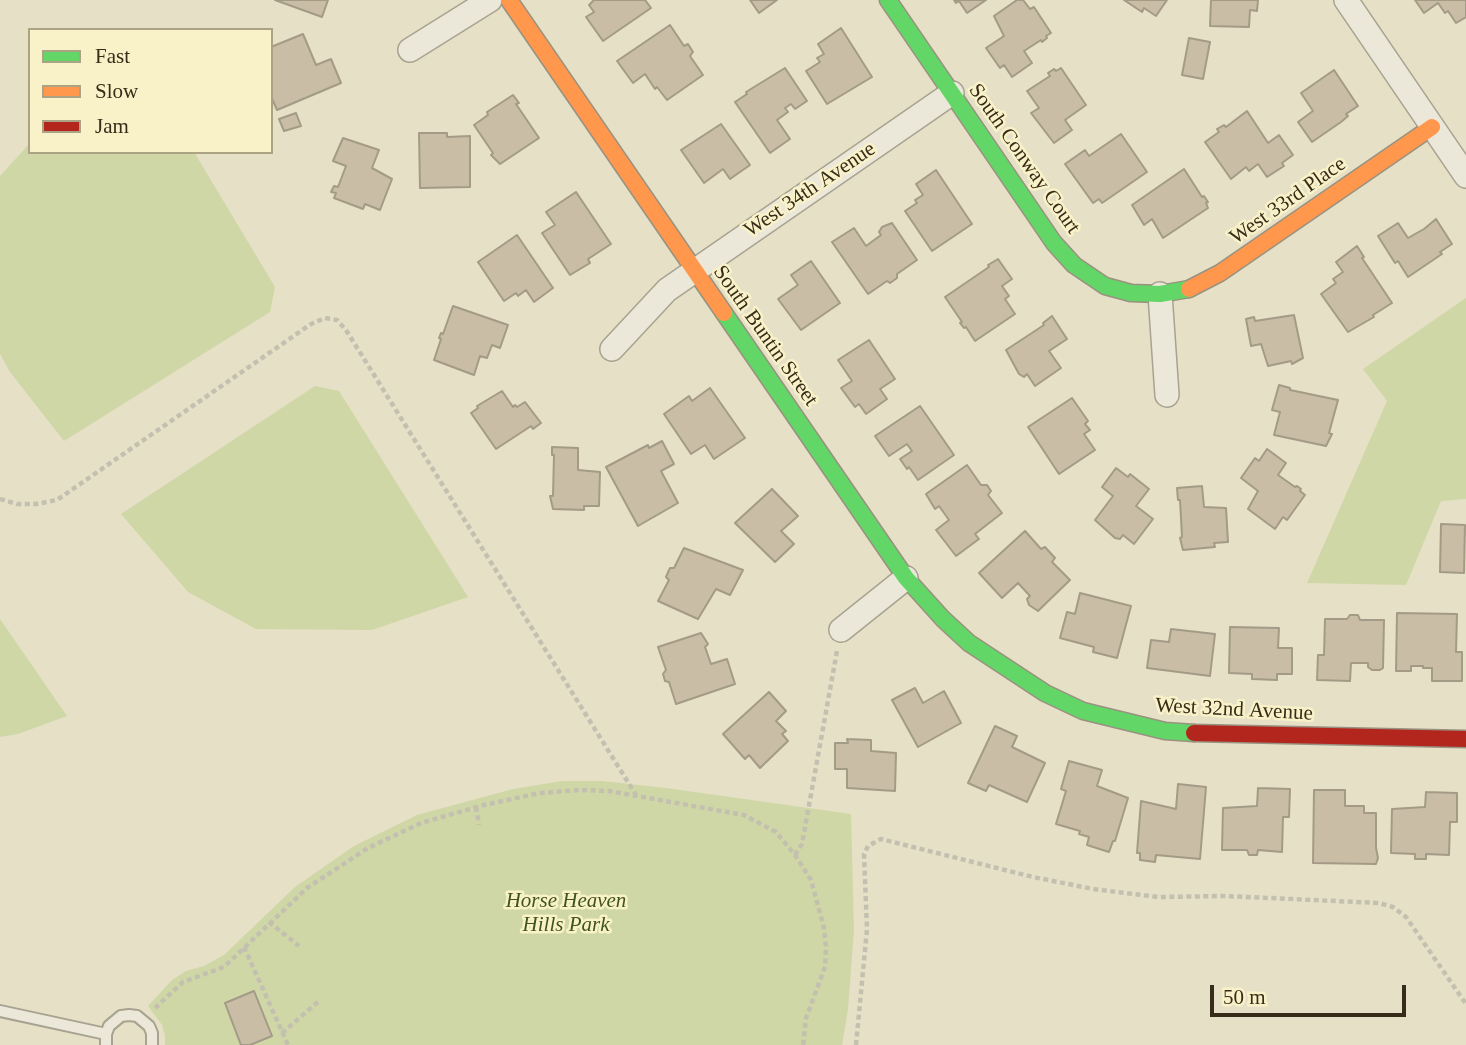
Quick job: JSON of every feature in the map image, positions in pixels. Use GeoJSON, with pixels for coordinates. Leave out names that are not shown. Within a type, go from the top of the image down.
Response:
{"type":"FeatureCollection","features":[{"type":"Feature","properties":{"kind":"street"},"geometry":{"type":"LineString","coordinates":[[410,50],[490,0]]}},
{"type":"Feature","properties":{"kind":"street","name":"South Buntin Street"},"geometry":{"type":"LineString","coordinates":[[509,0],[906,578],[943,619],[970,643],[1012,673]]}},
{"type":"Feature","properties":{"kind":"street","name":"South Conway Court"},"geometry":{"type":"LineString","coordinates":[[887,0],[1054,243],[1074,265],[1105,286],[1131,293],[1160,294]]}},
{"type":"Feature","properties":{"kind":"street"},"geometry":{"type":"LineString","coordinates":[[1346,0],[1466,176]]}},
{"type":"Feature","properties":{"kind":"street","name":"West 34th Avenue"},"geometry":{"type":"LineString","coordinates":[[611,349],[667,290],[952,93]]}},
{"type":"Feature","properties":{"kind":"street","name":"West 33rd Place"},"geometry":{"type":"LineString","coordinates":[[1160,294],[1190,289],[1220,274],[1432,127]]}},
{"type":"Feature","properties":{"kind":"street"},"geometry":{"type":"LineString","coordinates":[[1160,294],[1167,395]]}},
{"type":"Feature","properties":{"kind":"street"},"geometry":{"type":"LineString","coordinates":[[841,630],[906,578]]}},
{"type":"Feature","properties":{"kind":"street","name":"West 32nd Avenue"},"geometry":{"type":"LineString","coordinates":[[1012,673],[1083,711],[1165,731],[1466,739]]}},
{"type":"Feature","properties":{"kind":"lane"},"geometry":{"type":"LineString","coordinates":[[0,1011],[106,1039],[109,1026],[121,1016],[137,1016],[152,1033],[152,1045]]}},
{"type":"Feature","properties":{"kind":"path"},"geometry":{"type":"LineString","coordinates":[[0,499],[16,504],[36,505],[57,500],[311,324],[325,318],[337,320],[346,330],[636,795]]}},
{"type":"Feature","properties":{"kind":"path"},"geometry":{"type":"LineString","coordinates":[[795,855],[802,844],[841,630]]}},
{"type":"Feature","properties":{"kind":"path"},"geometry":{"type":"LineString","coordinates":[[144,1021],[171,991],[183,982],[224,967],[307,888],[368,848],[421,823],[476,807],[540,793],[609,791],[744,816],[776,832],[795,855],[811,880],[827,948],[825,967],[806,1018],[803,1045]]}},
{"type":"Feature","properties":{"kind":"path"},"geometry":{"type":"LineString","coordinates":[[476,807],[480,825]]}},
{"type":"Feature","properties":{"kind":"path"},"geometry":{"type":"LineString","coordinates":[[856,1045],[867,929],[864,854],[868,846],[881,839],[1033,877],[1132,894],[1379,903],[1393,907],[1406,917],[1466,1004]]}},
{"type":"Feature","properties":{"kind":"path"},"geometry":{"type":"LineString","coordinates":[[269,922],[299,946]]}},
{"type":"Feature","properties":{"kind":"path"},"geometry":{"type":"LineString","coordinates":[[244,947],[288,1045]]}},
{"type":"Feature","properties":{"kind":"path"},"geometry":{"type":"LineString","coordinates":[[282,1033],[319,1001]]}},
{"type":"Feature","properties":{"kind":"green space"},"geometry":{"type":"Polygon","coordinates":[[[28,145],[28,154],[195,154],[275,287],[270,312],[64,441],[10,372],[0,354],[0,176],[28,145]]]}},
{"type":"Feature","properties":{"kind":"green space"},"geometry":{"type":"Polygon","coordinates":[[[1466,298],[1466,499],[1441,501],[1406,585],[1307,583],[1387,401],[1363,369],[1466,298]]]}},
{"type":"Feature","properties":{"kind":"green space"},"geometry":{"type":"Polygon","coordinates":[[[315,386],[339,391],[468,597],[372,630],[256,629],[188,592],[121,514],[315,386]]]}},
{"type":"Feature","properties":{"kind":"green space"},"geometry":{"type":"Polygon","coordinates":[[[0,619],[67,716],[18,734],[0,737],[0,619]]]}},
{"type":"Feature","properties":{"kind":"green space","name":"Horse Heaven Hills Park"},"geometry":{"type":"Polygon","coordinates":[[[562,781],[602,781],[666,788],[851,814],[854,930],[848,1009],[842,1045],[165,1045],[162,1025],[148,1006],[172,980],[224,955],[295,887],[354,846],[417,815],[513,789],[562,781]]]}},
{"type":"Feature","properties":{"kind":"building"},"geometry":{"type":"Polygon","coordinates":[[[275,0],[328,0],[322,17],[275,0]]]}},
{"type":"Feature","properties":{"kind":"building"},"geometry":{"type":"Polygon","coordinates":[[[594,0],[645,0],[651,8],[603,41],[586,17],[594,12],[589,5],[594,0]]]}},
{"type":"Feature","properties":{"kind":"building"},"geometry":{"type":"Polygon","coordinates":[[[750,0],[777,0],[759,13],[750,0]]]}},
{"type":"Feature","properties":{"kind":"building"},"geometry":{"type":"Polygon","coordinates":[[[954,0],[986,0],[967,13],[959,1],[956,3],[954,0]]]}},
{"type":"Feature","properties":{"kind":"building"},"geometry":{"type":"Polygon","coordinates":[[[1017,0],[1023,0],[1030,9],[1034,7],[1051,33],[1042,42],[1041,40],[1024,51],[1032,63],[1012,77],[1004,65],[1000,68],[986,48],[1004,36],[994,16],[1017,0]]]}},
{"type":"Feature","properties":{"kind":"building"},"geometry":{"type":"Polygon","coordinates":[[[1124,0],[1167,0],[1156,16],[1144,8],[1142,12],[1124,0]]]}},
{"type":"Feature","properties":{"kind":"building"},"geometry":{"type":"Polygon","coordinates":[[[1211,0],[1258,0],[1257,11],[1250,10],[1249,27],[1210,26],[1211,0]]]}},
{"type":"Feature","properties":{"kind":"building"},"geometry":{"type":"Polygon","coordinates":[[[1415,0],[1466,0],[1466,17],[1456,23],[1438,3],[1424,13],[1415,0]]]}},
{"type":"Feature","properties":{"kind":"building"},"geometry":{"type":"Polygon","coordinates":[[[670,25],[684,46],[688,44],[693,52],[690,56],[703,75],[667,100],[645,74],[633,83],[617,61],[670,25]]]}},
{"type":"Feature","properties":{"kind":"building"},"geometry":{"type":"Polygon","coordinates":[[[841,28],[872,77],[827,104],[806,71],[820,62],[817,58],[824,54],[818,44],[841,28]]]}},
{"type":"Feature","properties":{"kind":"building"},"geometry":{"type":"Polygon","coordinates":[[[303,34],[316,65],[331,59],[341,83],[277,110],[273,101],[273,46],[303,34]]]}},
{"type":"Feature","properties":{"kind":"building"},"geometry":{"type":"Polygon","coordinates":[[[1189,38],[1210,42],[1203,79],[1182,75],[1189,38]]]}},
{"type":"Feature","properties":{"kind":"building"},"geometry":{"type":"Polygon","coordinates":[[[785,68],[807,101],[795,109],[791,104],[785,108],[788,112],[777,120],[790,139],[770,153],[735,102],[785,68]]]}},
{"type":"Feature","properties":{"kind":"building"},"geometry":{"type":"Polygon","coordinates":[[[1061,68],[1086,105],[1065,120],[1072,130],[1054,143],[1031,113],[1039,108],[1027,91],[1050,76],[1048,73],[1061,68]]]}},
{"type":"Feature","properties":{"kind":"building"},"geometry":{"type":"Polygon","coordinates":[[[1334,70],[1358,106],[1346,114],[1348,116],[1341,122],[1312,142],[1298,122],[1313,111],[1301,93],[1334,70]]]}},
{"type":"Feature","properties":{"kind":"building"},"geometry":{"type":"Polygon","coordinates":[[[513,95],[539,138],[500,164],[491,155],[493,153],[474,125],[488,115],[487,112],[513,95]]]}},
{"type":"Feature","properties":{"kind":"building"},"geometry":{"type":"Polygon","coordinates":[[[1247,111],[1268,143],[1279,135],[1293,155],[1282,163],[1284,166],[1267,177],[1258,164],[1249,171],[1246,167],[1231,179],[1205,142],[1219,132],[1217,129],[1224,125],[1226,127],[1247,111]]]}},
{"type":"Feature","properties":{"kind":"building"},"geometry":{"type":"Polygon","coordinates":[[[296,113],[301,126],[284,131],[279,119],[296,113]]]}},
{"type":"Feature","properties":{"kind":"building"},"geometry":{"type":"Polygon","coordinates":[[[721,124],[750,165],[730,179],[723,169],[704,183],[681,150],[721,124]]]}},
{"type":"Feature","properties":{"kind":"building"},"geometry":{"type":"Polygon","coordinates":[[[419,133],[447,133],[447,137],[470,136],[470,187],[420,188],[419,133]]]}},
{"type":"Feature","properties":{"kind":"building"},"geometry":{"type":"Polygon","coordinates":[[[1121,134],[1147,172],[1102,203],[1099,199],[1093,203],[1065,164],[1085,150],[1089,156],[1121,134]]]}},
{"type":"Feature","properties":{"kind":"building"},"geometry":{"type":"Polygon","coordinates":[[[343,138],[379,150],[372,168],[392,179],[380,210],[365,204],[363,209],[334,198],[336,193],[331,192],[334,186],[338,187],[346,166],[333,161],[343,138]]]}},
{"type":"Feature","properties":{"kind":"building"},"geometry":{"type":"Polygon","coordinates":[[[1184,169],[1208,202],[1208,208],[1163,238],[1152,219],[1144,225],[1132,205],[1184,169]]]}},
{"type":"Feature","properties":{"kind":"building"},"geometry":{"type":"Polygon","coordinates":[[[936,170],[972,224],[932,251],[905,211],[923,195],[916,184],[936,170]]]}},
{"type":"Feature","properties":{"kind":"building"},"geometry":{"type":"Polygon","coordinates":[[[576,192],[611,244],[588,259],[590,263],[570,275],[542,233],[555,225],[546,212],[576,192]]]}},
{"type":"Feature","properties":{"kind":"building"},"geometry":{"type":"Polygon","coordinates":[[[1436,219],[1452,244],[1408,277],[1398,261],[1395,263],[1378,236],[1398,223],[1408,238],[1436,219]]]}},
{"type":"Feature","properties":{"kind":"building"},"geometry":{"type":"Polygon","coordinates":[[[892,223],[917,260],[897,274],[897,278],[890,283],[887,281],[868,294],[832,242],[854,228],[866,246],[881,235],[879,232],[882,227],[892,223]]]}},
{"type":"Feature","properties":{"kind":"building"},"geometry":{"type":"Polygon","coordinates":[[[517,235],[553,288],[534,302],[526,290],[504,301],[478,262],[517,235]]]}},
{"type":"Feature","properties":{"kind":"building"},"geometry":{"type":"Polygon","coordinates":[[[1357,246],[1392,303],[1348,332],[1321,294],[1336,283],[1333,279],[1343,272],[1336,262],[1357,246]]]}},
{"type":"Feature","properties":{"kind":"building"},"geometry":{"type":"Polygon","coordinates":[[[998,259],[1012,279],[1002,286],[1009,296],[1005,299],[1015,314],[975,341],[960,323],[962,322],[945,297],[998,259]]]}},
{"type":"Feature","properties":{"kind":"building"},"geometry":{"type":"Polygon","coordinates":[[[811,261],[840,303],[801,330],[778,299],[798,285],[791,275],[811,261]]]}},
{"type":"Feature","properties":{"kind":"building"},"geometry":{"type":"Polygon","coordinates":[[[453,306],[508,325],[500,348],[492,345],[487,358],[480,356],[474,375],[434,360],[441,339],[439,338],[453,306]]]}},
{"type":"Feature","properties":{"kind":"building"},"geometry":{"type":"Polygon","coordinates":[[[1294,315],[1303,358],[1292,364],[1291,361],[1268,366],[1261,344],[1251,346],[1246,319],[1254,317],[1255,321],[1294,315]]]}},
{"type":"Feature","properties":{"kind":"building"},"geometry":{"type":"Polygon","coordinates":[[[1052,316],[1067,339],[1049,351],[1061,368],[1035,386],[1027,374],[1024,377],[1019,374],[1006,350],[1044,325],[1052,316]]]}},
{"type":"Feature","properties":{"kind":"building"},"geometry":{"type":"Polygon","coordinates":[[[869,340],[895,379],[880,389],[887,399],[866,414],[859,404],[855,407],[841,388],[852,381],[838,360],[869,340]]]}},
{"type":"Feature","properties":{"kind":"building"},"geometry":{"type":"Polygon","coordinates":[[[1279,385],[1290,390],[1338,400],[1329,433],[1332,434],[1326,446],[1274,435],[1280,412],[1272,410],[1279,385]]]}},
{"type":"Feature","properties":{"kind":"building"},"geometry":{"type":"Polygon","coordinates":[[[710,388],[745,438],[714,459],[705,445],[691,454],[664,414],[689,396],[692,401],[710,388]]]}},
{"type":"Feature","properties":{"kind":"building"},"geometry":{"type":"Polygon","coordinates":[[[502,391],[513,407],[525,402],[541,423],[533,429],[531,426],[496,449],[471,413],[477,406],[502,391]]]}},
{"type":"Feature","properties":{"kind":"building"},"geometry":{"type":"Polygon","coordinates":[[[1072,398],[1088,421],[1085,424],[1090,430],[1084,434],[1095,450],[1059,474],[1028,427],[1072,398]]]}},
{"type":"Feature","properties":{"kind":"building"},"geometry":{"type":"Polygon","coordinates":[[[920,406],[954,455],[918,480],[900,459],[912,451],[907,444],[889,456],[875,436],[920,406]]]}},
{"type":"Feature","properties":{"kind":"building"},"geometry":{"type":"Polygon","coordinates":[[[662,441],[674,464],[661,471],[678,503],[638,526],[606,467],[648,445],[649,448],[662,441]]]}},
{"type":"Feature","properties":{"kind":"building"},"geometry":{"type":"Polygon","coordinates":[[[552,447],[578,448],[578,470],[600,472],[599,506],[584,506],[584,510],[553,509],[550,496],[553,496],[552,447]]]}},
{"type":"Feature","properties":{"kind":"building"},"geometry":{"type":"Polygon","coordinates":[[[1267,449],[1286,463],[1278,475],[1297,486],[1305,495],[1287,520],[1283,517],[1275,529],[1248,509],[1258,491],[1241,478],[1255,458],[1259,461],[1267,449]]]}},
{"type":"Feature","properties":{"kind":"building"},"geometry":{"type":"Polygon","coordinates":[[[967,465],[981,485],[987,485],[991,491],[988,495],[1002,513],[975,534],[979,539],[956,556],[936,530],[949,520],[939,506],[935,509],[926,494],[967,465]]]}},
{"type":"Feature","properties":{"kind":"building"},"geometry":{"type":"Polygon","coordinates":[[[1116,468],[1128,477],[1130,474],[1149,489],[1136,506],[1153,519],[1134,544],[1123,535],[1120,539],[1115,538],[1095,520],[1113,496],[1102,487],[1116,468]]]}},
{"type":"Feature","properties":{"kind":"building"},"geometry":{"type":"Polygon","coordinates":[[[1202,486],[1204,507],[1226,508],[1228,542],[1214,543],[1215,547],[1183,550],[1177,488],[1202,486]]]}},
{"type":"Feature","properties":{"kind":"building"},"geometry":{"type":"Polygon","coordinates":[[[772,489],[798,516],[781,531],[794,544],[775,562],[735,523],[772,489]]]}},
{"type":"Feature","properties":{"kind":"building"},"geometry":{"type":"Polygon","coordinates":[[[1441,524],[1465,525],[1464,573],[1440,572],[1441,524]]]}},
{"type":"Feature","properties":{"kind":"building"},"geometry":{"type":"Polygon","coordinates":[[[1025,531],[1041,549],[1045,547],[1055,558],[1052,562],[1070,580],[1038,611],[1029,605],[1027,599],[1030,596],[1018,583],[1002,598],[979,573],[1025,531]]]}},
{"type":"Feature","properties":{"kind":"building"},"geometry":{"type":"Polygon","coordinates":[[[684,548],[743,570],[730,595],[716,589],[698,619],[658,601],[669,580],[666,577],[670,568],[674,568],[684,548]]]}},
{"type":"Feature","properties":{"kind":"building"},"geometry":{"type":"Polygon","coordinates":[[[1080,593],[1131,606],[1117,658],[1093,652],[1094,647],[1060,638],[1067,612],[1075,614],[1080,593]]]}},
{"type":"Feature","properties":{"kind":"building"},"geometry":{"type":"Polygon","coordinates":[[[1397,613],[1457,614],[1456,652],[1462,652],[1462,681],[1432,681],[1432,668],[1423,666],[1411,666],[1411,671],[1396,671],[1397,613]]]}},
{"type":"Feature","properties":{"kind":"building"},"geometry":{"type":"Polygon","coordinates":[[[1350,615],[1358,615],[1360,620],[1384,620],[1383,668],[1372,670],[1368,663],[1351,663],[1350,681],[1317,680],[1318,655],[1324,655],[1325,619],[1347,619],[1350,615]]]}},
{"type":"Feature","properties":{"kind":"building"},"geometry":{"type":"Polygon","coordinates":[[[1230,627],[1279,628],[1278,648],[1292,648],[1292,674],[1277,674],[1277,680],[1252,679],[1252,674],[1229,673],[1230,627]]]}},
{"type":"Feature","properties":{"kind":"building"},"geometry":{"type":"Polygon","coordinates":[[[1171,629],[1215,634],[1210,676],[1147,668],[1151,640],[1169,642],[1171,629]]]}},
{"type":"Feature","properties":{"kind":"building"},"geometry":{"type":"Polygon","coordinates":[[[701,633],[708,644],[705,647],[711,664],[727,659],[735,684],[676,704],[669,682],[665,681],[663,674],[666,670],[658,647],[701,633]]]}},
{"type":"Feature","properties":{"kind":"building"},"geometry":{"type":"Polygon","coordinates":[[[915,688],[923,703],[944,691],[961,723],[918,747],[892,700],[915,688]]]}},
{"type":"Feature","properties":{"kind":"building"},"geometry":{"type":"Polygon","coordinates":[[[769,692],[786,711],[776,721],[786,731],[782,734],[788,741],[760,768],[749,755],[745,759],[723,734],[769,692]]]}},
{"type":"Feature","properties":{"kind":"building"},"geometry":{"type":"Polygon","coordinates":[[[995,726],[1017,736],[1012,747],[1045,763],[1027,802],[989,785],[986,791],[968,783],[995,726]]]}},
{"type":"Feature","properties":{"kind":"building"},"geometry":{"type":"Polygon","coordinates":[[[847,739],[871,740],[871,751],[896,753],[895,791],[847,788],[847,769],[835,769],[835,743],[848,743],[847,739]]]}},
{"type":"Feature","properties":{"kind":"building"},"geometry":{"type":"Polygon","coordinates":[[[1069,761],[1102,770],[1097,786],[1128,798],[1109,852],[1087,845],[1089,837],[1079,834],[1080,831],[1056,824],[1066,791],[1061,789],[1069,761]]]}},
{"type":"Feature","properties":{"kind":"building"},"geometry":{"type":"Polygon","coordinates":[[[1178,784],[1206,787],[1200,859],[1156,855],[1155,862],[1140,860],[1140,853],[1137,853],[1141,801],[1176,809],[1178,784]]]}},
{"type":"Feature","properties":{"kind":"building"},"geometry":{"type":"Polygon","coordinates":[[[1258,788],[1290,789],[1289,817],[1283,817],[1282,852],[1258,850],[1257,855],[1249,855],[1247,850],[1222,850],[1223,808],[1257,806],[1258,788]]]}},
{"type":"Feature","properties":{"kind":"building"},"geometry":{"type":"Polygon","coordinates":[[[1314,790],[1345,790],[1345,806],[1364,806],[1364,813],[1376,813],[1376,864],[1313,863],[1314,790]]]}},
{"type":"Feature","properties":{"kind":"building"},"geometry":{"type":"Polygon","coordinates":[[[1426,792],[1457,793],[1457,822],[1450,822],[1449,855],[1426,854],[1426,859],[1415,859],[1415,854],[1391,853],[1392,809],[1425,807],[1426,792]]]}},
{"type":"Feature","properties":{"kind":"building"},"geometry":{"type":"Polygon","coordinates":[[[254,991],[272,1036],[250,1045],[241,1045],[225,1003],[254,991]]]}},
{"type":"Feature","properties":{"kind":"traffic: fast"},"geometry":{"type":"LineString","coordinates":[[888,0],[1054,243],[1074,265],[1105,286],[1131,293],[1160,294],[1189,289]]}},
{"type":"Feature","properties":{"kind":"traffic: fast"},"geometry":{"type":"LineString","coordinates":[[724,313],[906,578],[969,643],[1045,693],[1083,711],[1165,731],[1194,733]]}},
{"type":"Feature","properties":{"kind":"traffic: slow"},"geometry":{"type":"LineString","coordinates":[[509,0],[724,313]]}},
{"type":"Feature","properties":{"kind":"traffic: slow"},"geometry":{"type":"LineString","coordinates":[[1189,289],[1220,273],[1432,127]]}},
{"type":"Feature","properties":{"kind":"traffic: jam"},"geometry":{"type":"LineString","coordinates":[[1194,733],[1466,739]]}}]}
